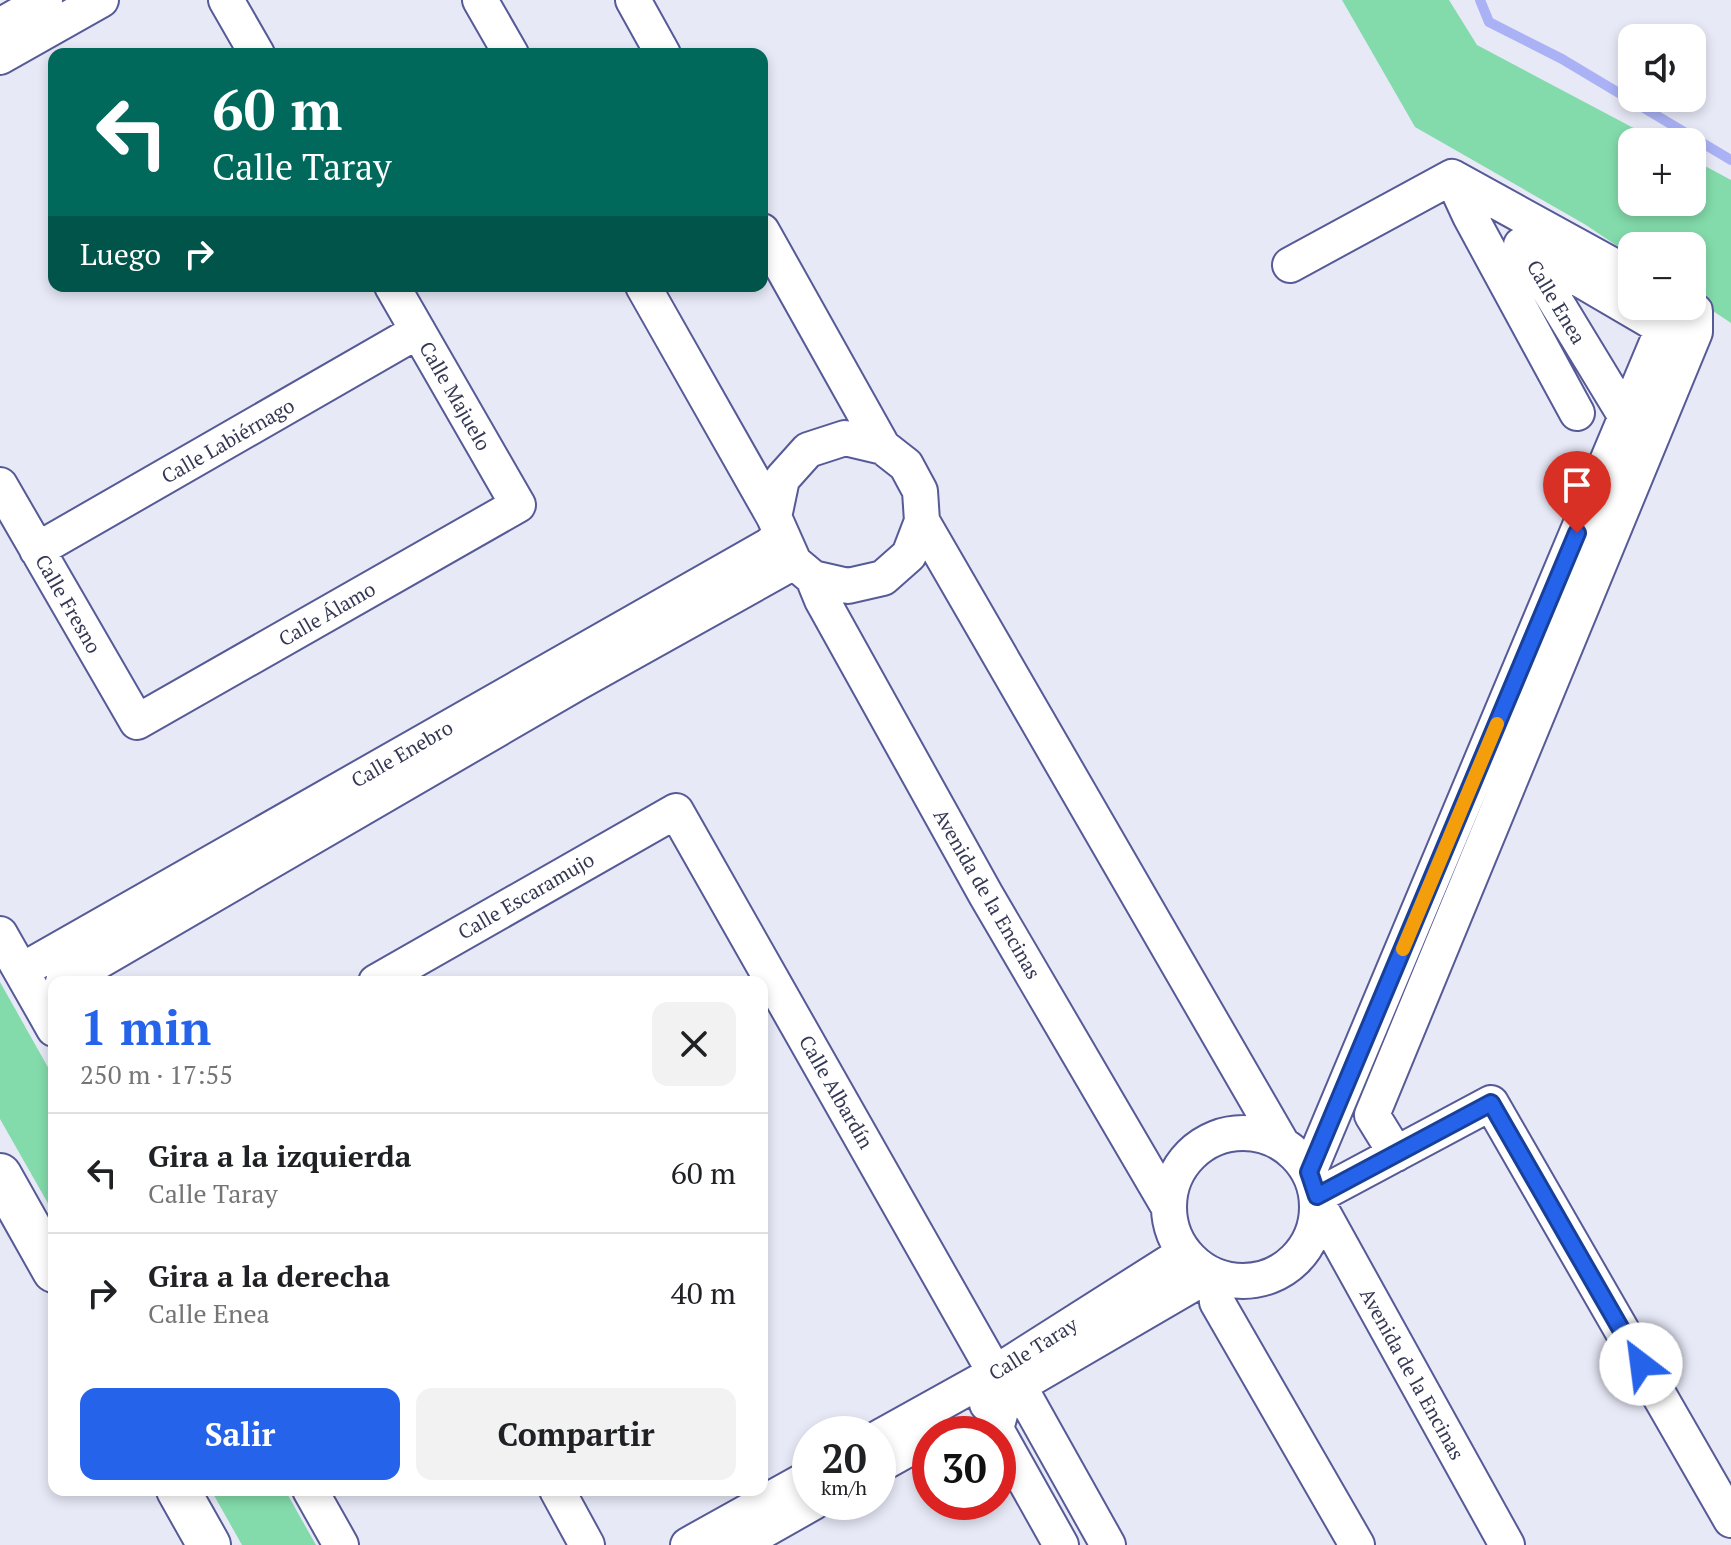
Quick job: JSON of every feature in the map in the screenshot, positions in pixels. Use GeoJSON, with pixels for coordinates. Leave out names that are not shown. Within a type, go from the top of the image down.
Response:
{"type":"FeatureCollection","features":[{"type":"Feature","properties":{"kind":"main road"},"geometry":{"type":"LineString","coordinates":[[0,1175],[48,1260]]}},
{"type":"Feature","properties":{"kind":"main road"},"geometry":{"type":"LineString","coordinates":[[181,1496],[209,1545]]}},
{"type":"Feature","properties":{"kind":"street"},"geometry":{"type":"LineString","coordinates":[[0,26],[45,0]]}},
{"type":"Feature","properties":{"kind":"street"},"geometry":{"type":"LineString","coordinates":[[0,57],[101,0]]}},
{"type":"Feature","properties":{"kind":"street"},"geometry":{"type":"LineString","coordinates":[[226,0],[254,48]]}},
{"type":"Feature","properties":{"kind":"street"},"geometry":{"type":"LineString","coordinates":[[480,0],[508,48]]}},
{"type":"Feature","properties":{"kind":"street"},"geometry":{"type":"LineString","coordinates":[[633,0],[660,48]]}},
{"type":"Feature","properties":{"kind":"street"},"geometry":{"type":"LineString","coordinates":[[1290,265],[1452,177]]}},
{"type":"Feature","properties":{"kind":"street"},"geometry":{"type":"LineString","coordinates":[[1452,177],[1618,268]]}},
{"type":"Feature","properties":{"kind":"street"},"geometry":{"type":"LineString","coordinates":[[1452,177],[1577,413]]}},
{"type":"Feature","properties":{"kind":"street"},"geometry":{"type":"LineString","coordinates":[[768,242],[883,447],[906,465],[920,491],[922,521],[909,555],[883,578],[848,586],[791,548],[782,479],[808,450],[845,438],[883,447]]}},
{"type":"Feature","properties":{"kind":"street","name":"Calle Enea"},"geometry":{"type":"LineString","coordinates":[[1315,1190],[1663,328],[1521,245],[1626,417]]}},
{"type":"Feature","properties":{"kind":"street","name":"Calle Majuelo"},"geometry":{"type":"LineString","coordinates":[[395,292],[518,505]]}},
{"type":"Feature","properties":{"kind":"street","name":"Avenida de la Encinas"},"geometry":{"type":"LineString","coordinates":[[646,292],[986,895],[1168,1206]]}},
{"type":"Feature","properties":{"kind":"street"},"geometry":{"type":"LineString","coordinates":[[1396,1154],[1372,1115],[1695,332],[1695,320]]}},
{"type":"Feature","properties":{"kind":"street","name":"Calle Labiérnago"},"geometry":{"type":"LineString","coordinates":[[37,550],[418,331]]}},
{"type":"Feature","properties":{"kind":"street","name":"Calle Fresno"},"geometry":{"type":"LineString","coordinates":[[0,485],[137,722]]}},
{"type":"Feature","properties":{"kind":"street","name":"Calle Álamo"},"geometry":{"type":"LineString","coordinates":[[137,722],[518,505]]}},
{"type":"Feature","properties":{"kind":"street"},"geometry":{"type":"LineString","coordinates":[[922,521],[1281,1142],[1315,1190],[1315,1228],[1299,1257],[1273,1276],[1242,1282],[1203,1268]]}},
{"type":"Feature","properties":{"kind":"street","name":"Calle Enebro"},"geometry":{"type":"LineString","coordinates":[[56,976],[768,546],[791,548]]}},
{"type":"Feature","properties":{"kind":"street","name":"Calle Albardín"},"geometry":{"type":"LineString","coordinates":[[676,811],[765,976]]}},
{"type":"Feature","properties":{"kind":"street","name":"Calle Escaramujo"},"geometry":{"type":"LineString","coordinates":[[387,976],[676,811]]}},
{"type":"Feature","properties":{"kind":"street"},"geometry":{"type":"LineString","coordinates":[[0,934],[43,984],[48,1004]]}},
{"type":"Feature","properties":{"kind":"street","name":"Calle Albardín"},"geometry":{"type":"LineString","coordinates":[[768,982],[1007,1384],[1108,1545]]}},
{"type":"Feature","properties":{"kind":"street"},"geometry":{"type":"LineString","coordinates":[[1315,1190],[1396,1154],[1491,1103],[1731,1520]]}},
{"type":"Feature","properties":{"kind":"street"},"geometry":{"type":"LineString","coordinates":[[1281,1142],[1243,1132],[1206,1141],[1178,1168],[1168,1206],[1172,1231],[1203,1268],[1217,1302],[1357,1545]]}},
{"type":"Feature","properties":{"kind":"street","name":"Avenida de la Encinas"},"geometry":{"type":"LineString","coordinates":[[1315,1190],[1507,1545]]}},
{"type":"Feature","properties":{"kind":"street","name":"Calle Taray"},"geometry":{"type":"LineString","coordinates":[[960,1416],[1007,1384],[1203,1268]]}},
{"type":"Feature","properties":{"kind":"street"},"geometry":{"type":"LineString","coordinates":[[1007,1384],[996,1429],[1061,1545]]}},
{"type":"Feature","properties":{"kind":"street","name":"Calle Taray"},"geometry":{"type":"LineString","coordinates":[[896,1430],[1007,1384]]}},
{"type":"Feature","properties":{"kind":"street"},"geometry":{"type":"LineString","coordinates":[[688,1545],[792,1487]]}},
{"type":"Feature","properties":{"kind":"street"},"geometry":{"type":"LineString","coordinates":[[313,1496],[341,1545]]}},
{"type":"Feature","properties":{"kind":"street"},"geometry":{"type":"LineString","coordinates":[[560,1496],[587,1545]]}},
{"type":"Feature","properties":{"kind":"street"},"geometry":{"type":"LineString","coordinates":[[738,1545],[792,1514]]}},
{"type":"Feature","properties":{"kind":"green space"},"geometry":{"type":"Polygon","coordinates":[[[1342,0],[1449,0],[1477,45],[1634,128],[1618,128],[1618,216],[1706,216],[1706,167],[1731,180],[1731,323],[1706,306],[1706,232],[1618,232],[1618,247],[1415,127],[1342,0]]]}},
{"type":"Feature","properties":{"kind":"green space"},"geometry":{"type":"Polygon","coordinates":[[[0,982],[48,1067],[48,1203],[0,1119],[0,982]]]}},
{"type":"Feature","properties":{"kind":"green space"},"geometry":{"type":"Polygon","coordinates":[[[214,1496],[288,1496],[316,1545],[242,1545],[214,1496]]]}},
{"type":"Feature","properties":{"kind":"waterway"},"geometry":{"type":"LineString","coordinates":[[1480,0],[1489,22],[1562,59],[1731,160]]}},
{"type":"Feature","properties":{"kind":"slow traffic"},"geometry":{"type":"LineString","coordinates":[[1403,949],[1497,724]]}},
{"type":"Feature","properties":{"kind":"route"},"geometry":{"type":"LineString","coordinates":[[1577,533],[1309,1172],[1317,1196],[1491,1103],[1641,1364]]}}]}
